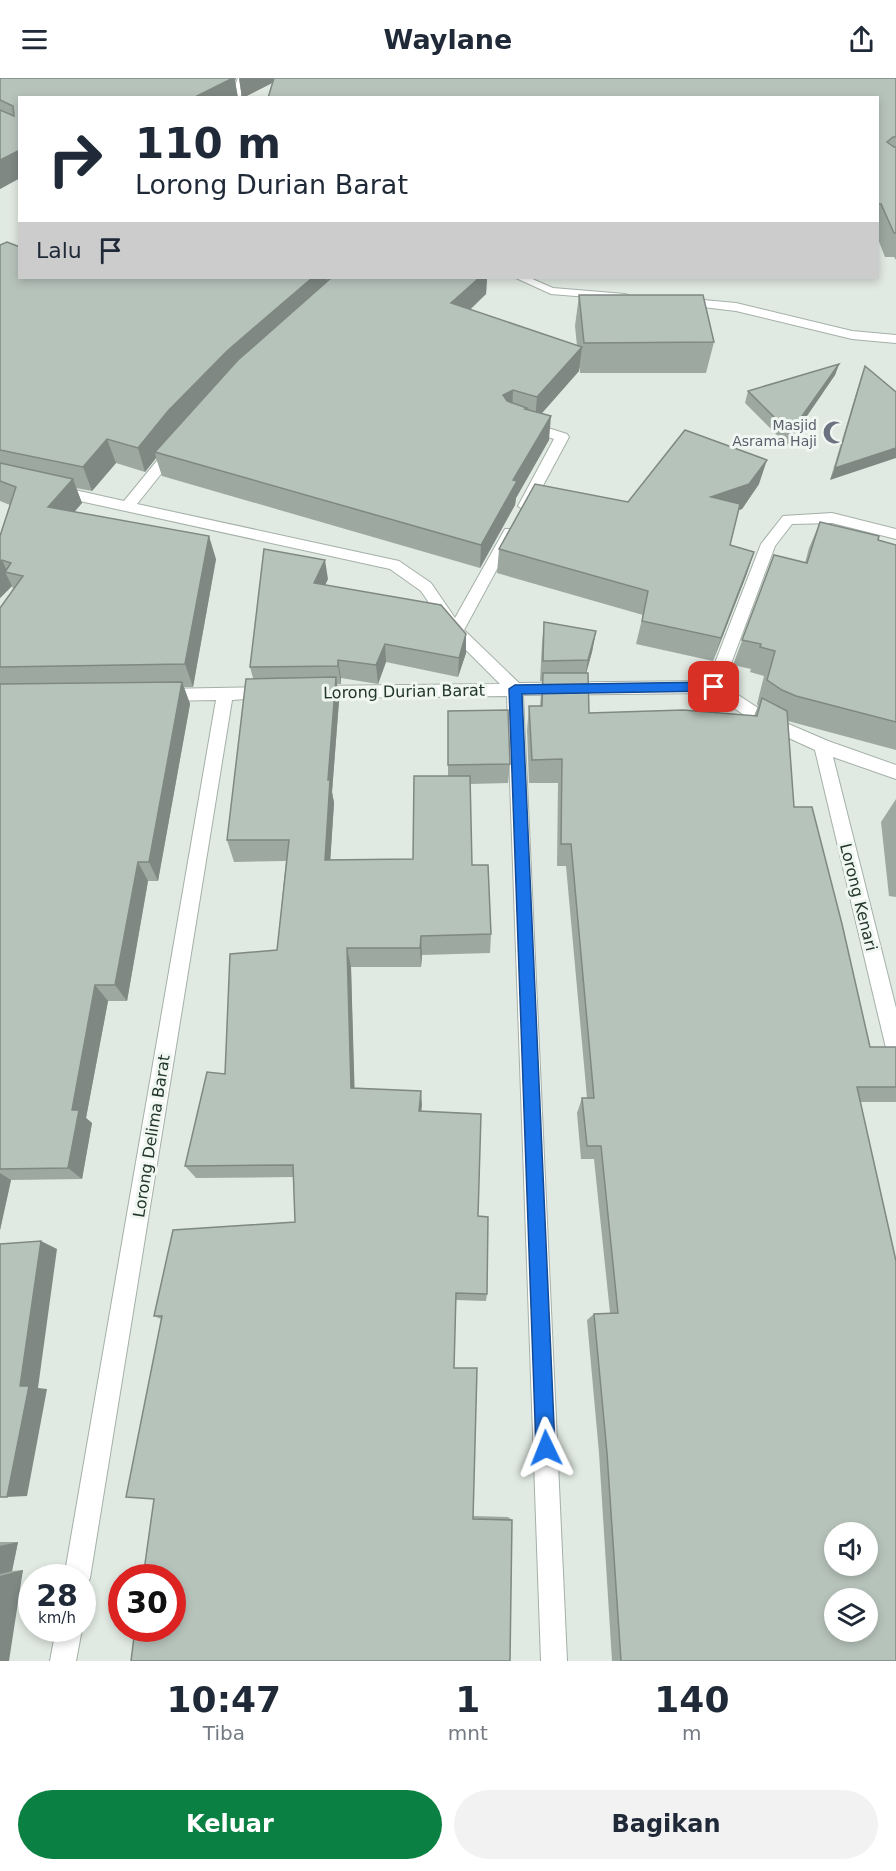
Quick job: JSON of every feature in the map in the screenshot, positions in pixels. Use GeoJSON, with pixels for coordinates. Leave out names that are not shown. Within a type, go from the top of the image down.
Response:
{"type":"FeatureCollection","features":[{"type":"Feature","properties":{"kind":"street"},"geometry":{"type":"LineString","coordinates":[[236,96],[243,78]]}},
{"type":"Feature","properties":{"kind":"street"},"geometry":{"type":"LineString","coordinates":[[524,279],[551,291],[632,298]]}},
{"type":"Feature","properties":{"kind":"street"},"geometry":{"type":"LineString","coordinates":[[667,301],[736,307],[852,334],[896,339]]}},
{"type":"Feature","properties":{"kind":"street"},"geometry":{"type":"LineString","coordinates":[[456,631],[562,437],[511,420]]}},
{"type":"Feature","properties":{"kind":"street"},"geometry":{"type":"LineString","coordinates":[[128,506],[181,440]]}},
{"type":"Feature","properties":{"kind":"street"},"geometry":{"type":"LineString","coordinates":[[38,487],[394,564],[426,587],[456,631],[515,689],[554,1661]]}},
{"type":"Feature","properties":{"kind":"street"},"geometry":{"type":"LineString","coordinates":[[896,534],[832,518],[788,519],[768,544],[714,687],[764,720],[822,746],[896,772]]}},
{"type":"Feature","properties":{"kind":"street","name":"Lorong Durian Barat"},"geometry":{"type":"LineString","coordinates":[[142,695],[714,687]]}},
{"type":"Feature","properties":{"kind":"street","name":"Lorong Delima Barat"},"geometry":{"type":"LineString","coordinates":[[79,1564],[225,693]]}},
{"type":"Feature","properties":{"kind":"street","name":"Lorong Kenari"},"geometry":{"type":"LineString","coordinates":[[822,746],[896,1048]]}},
{"type":"Feature","properties":{"kind":"street"},"geometry":{"type":"LineString","coordinates":[[63,1661],[67,1642]]}},
{"type":"Feature","properties":{"kind":"building"},"geometry":{"type":"Polygon","coordinates":[[[0,78],[233,78],[197,96],[18,96],[18,151],[0,160],[0,110],[14,116],[13,106],[0,100],[0,78]]]}},
{"type":"Feature","properties":{"kind":"building"},"geometry":{"type":"Polygon","coordinates":[[[274,78],[896,78],[896,137],[887,142],[896,147],[896,233],[879,204],[879,96],[269,96],[274,78]]]}},
{"type":"Feature","properties":{"kind":"building"},"geometry":{"type":"Polygon","coordinates":[[[7,242],[18,246],[18,279],[311,279],[227,351],[168,411],[138,448],[107,439],[83,467],[0,450],[0,245],[7,242]]]}},
{"type":"Feature","properties":{"kind":"building"},"geometry":{"type":"Polygon","coordinates":[[[330,279],[478,279],[451,303],[582,347],[537,397],[513,390],[503,395],[507,401],[527,408],[525,409],[551,416],[513,480],[517,481],[481,545],[155,452],[238,360],[330,279]]]}},
{"type":"Feature","properties":{"kind":"building"},"geometry":{"type":"Polygon","coordinates":[[[579,295],[703,295],[714,342],[584,343],[579,295]]]}},
{"type":"Feature","properties":{"kind":"building"},"geometry":{"type":"Polygon","coordinates":[[[839,364],[790,433],[748,391],[839,364]]]}},
{"type":"Feature","properties":{"kind":"building"},"geometry":{"type":"Polygon","coordinates":[[[865,366],[896,392],[896,448],[835,468],[865,366]]]}},
{"type":"Feature","properties":{"kind":"building"},"geometry":{"type":"Polygon","coordinates":[[[685,430],[767,460],[749,484],[711,497],[740,504],[730,545],[754,552],[721,638],[642,621],[648,591],[499,549],[535,484],[628,502],[685,430]]]}},
{"type":"Feature","properties":{"kind":"building"},"geometry":{"type":"Polygon","coordinates":[[[0,463],[73,479],[48,507],[209,536],[185,664],[0,667],[0,608],[23,576],[5,572],[11,563],[2,560],[0,562],[0,536],[16,487],[0,481],[0,463]]]}},
{"type":"Feature","properties":{"kind":"building"},"geometry":{"type":"Polygon","coordinates":[[[820,522],[879,536],[878,540],[896,545],[896,722],[796,696],[782,690],[767,680],[775,651],[760,647],[761,644],[742,640],[774,555],[807,563],[820,522]]]}},
{"type":"Feature","properties":{"kind":"building"},"geometry":{"type":"Polygon","coordinates":[[[264,549],[325,560],[314,583],[441,605],[466,634],[459,658],[385,644],[376,665],[338,660],[338,666],[250,667],[264,549]]]}},
{"type":"Feature","properties":{"kind":"building"},"geometry":{"type":"Polygon","coordinates":[[[544,622],[596,631],[588,660],[543,661],[544,622]]]}},
{"type":"Feature","properties":{"kind":"building"},"geometry":{"type":"Polygon","coordinates":[[[543,673],[588,673],[589,713],[683,710],[757,716],[762,698],[787,711],[794,807],[812,807],[870,1047],[896,1047],[896,1087],[857,1087],[896,1261],[896,1661],[621,1661],[607,1453],[594,1314],[618,1313],[601,1146],[587,1146],[582,1098],[594,1098],[571,844],[561,844],[562,759],[532,760],[529,706],[542,706],[543,673]]]}},
{"type":"Feature","properties":{"kind":"building"},"geometry":{"type":"Polygon","coordinates":[[[336,677],[328,780],[330,780],[325,860],[413,859],[414,776],[470,776],[472,865],[488,865],[491,934],[421,936],[420,948],[347,948],[351,1088],[421,1091],[419,1111],[481,1114],[478,1216],[488,1217],[487,1294],[456,1293],[454,1368],[477,1368],[473,1519],[512,1520],[510,1661],[131,1661],[133,1642],[186,1642],[186,1564],[145,1564],[154,1499],[126,1497],[162,1316],[154,1316],[173,1230],[295,1222],[293,1165],[185,1166],[207,1072],[225,1074],[230,954],[277,950],[289,840],[227,840],[246,679],[336,677]]]}},
{"type":"Feature","properties":{"kind":"building"},"geometry":{"type":"Polygon","coordinates":[[[182,682],[149,862],[138,862],[115,985],[95,985],[72,1110],[79,1110],[68,1168],[0,1169],[0,684],[182,682]]]}},
{"type":"Feature","properties":{"kind":"building"},"geometry":{"type":"Polygon","coordinates":[[[508,710],[510,764],[448,765],[448,711],[508,710]]]}},
{"type":"Feature","properties":{"kind":"building"},"geometry":{"type":"Polygon","coordinates":[[[41,1241],[20,1386],[29,1386],[7,1497],[0,1497],[0,1244],[41,1241]]]}},
{"type":"Feature","properties":{"kind":"place","name":"Masjid Asrama Haji"},"geometry":{"type":"Point","coordinates":[835,433]}},
{"type":"Feature","properties":{"kind":"route"},"geometry":{"type":"LineString","coordinates":[[546,1448],[515,689],[714,687]]}}]}
